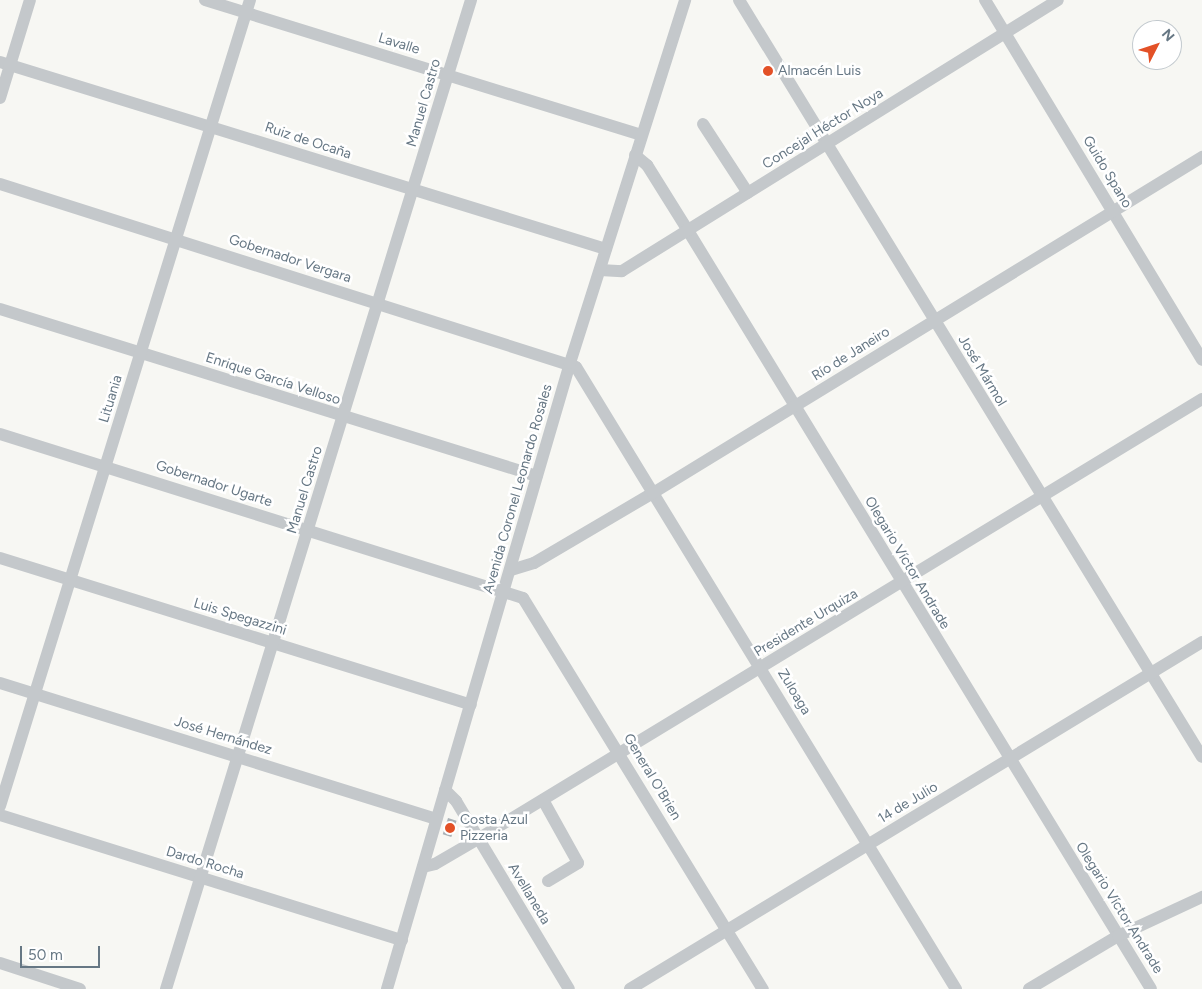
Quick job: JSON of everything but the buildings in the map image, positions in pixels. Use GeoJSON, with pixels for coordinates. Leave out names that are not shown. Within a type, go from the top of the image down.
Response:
{"type":"FeatureCollection","features":[{"type":"Feature","properties":{"kind":"street"},"geometry":{"type":"LineString","coordinates":[[0,98],[5,63],[30,0]]}},
{"type":"Feature","properties":{"kind":"street","name":"Lavalle"},"geometry":{"type":"LineString","coordinates":[[205,0],[641,135]]}},
{"type":"Feature","properties":{"kind":"street","name":"Lituania"},"geometry":{"type":"LineString","coordinates":[[0,806],[36,695],[250,0]]}},
{"type":"Feature","properties":{"kind":"street","name":"Manuel Castro"},"geometry":{"type":"LineString","coordinates":[[166,989],[414,191],[471,0]]}},
{"type":"Feature","properties":{"kind":"street","name":"Avenida Coronel Leonardo Rosales"},"geometry":{"type":"LineString","coordinates":[[389,984],[570,364],[685,0]]}},
{"type":"Feature","properties":{"kind":"street","name":"José Mármol"},"geometry":{"type":"LineString","coordinates":[[739,0],[1202,757]]}},
{"type":"Feature","properties":{"kind":"street","name":"Guido Spano"},"geometry":{"type":"LineString","coordinates":[[985,0],[1202,360]]}},
{"type":"Feature","properties":{"kind":"street","name":"Concejal Héctor Noya"},"geometry":{"type":"LineString","coordinates":[[600,270],[622,271],[686,229],[827,145],[1058,0]]}},
{"type":"Feature","properties":{"kind":"street","name":"Ruiz de Ocaña"},"geometry":{"type":"LineString","coordinates":[[5,63],[606,249]]}},
{"type":"Feature","properties":{"kind":"street"},"geometry":{"type":"LineString","coordinates":[[703,124],[748,193]]}},
{"type":"Feature","properties":{"kind":"street","name":"Olegario Víctor Andrade"},"geometry":{"type":"LineString","coordinates":[[635,155],[647,165],[795,406],[901,584],[1151,989]]}},
{"type":"Feature","properties":{"kind":"street","name":"Río de Janeiro"},"geometry":{"type":"LineString","coordinates":[[511,570],[534,563],[653,492],[1202,157]]}},
{"type":"Feature","properties":{"kind":"street","name":"Gobernador Vergara"},"geometry":{"type":"LineString","coordinates":[[0,184],[176,238],[570,364]]}},
{"type":"Feature","properties":{"kind":"street","name":"Enrique García Velloso"},"geometry":{"type":"LineString","coordinates":[[0,310],[537,476]]}},
{"type":"Feature","properties":{"kind":"street","name":"Zuloaga"},"geometry":{"type":"LineString","coordinates":[[570,364],[581,372],[956,989]]}},
{"type":"Feature","properties":{"kind":"street","name":"Presidente Urquiza"},"geometry":{"type":"LineString","coordinates":[[423,867],[435,864],[543,800],[1042,498],[1202,398]]}},
{"type":"Feature","properties":{"kind":"street","name":"Gobernador Ugarte"},"geometry":{"type":"LineString","coordinates":[[0,434],[505,591]]}},
{"type":"Feature","properties":{"kind":"street","name":"Luis Spegazzini"},"geometry":{"type":"LineString","coordinates":[[0,558],[471,705]]}},
{"type":"Feature","properties":{"kind":"street","name":"General O'Brien"},"geometry":{"type":"LineString","coordinates":[[505,591],[529,604],[763,989]]}},
{"type":"Feature","properties":{"kind":"street","name":"14 de Julio"},"geometry":{"type":"LineString","coordinates":[[630,989],[1202,642]]}},
{"type":"Feature","properties":{"kind":"street","name":"José Hernández"},"geometry":{"type":"LineString","coordinates":[[0,683],[436,819]]}},
{"type":"Feature","properties":{"kind":"street","name":"Avellaneda"},"geometry":{"type":"LineString","coordinates":[[445,790],[478,839],[569,989]]}},
{"type":"Feature","properties":{"kind":"street"},"geometry":{"type":"LineString","coordinates":[[543,800],[578,863],[548,881]]}},
{"type":"Feature","properties":{"kind":"street","name":"Dardo Rocha"},"geometry":{"type":"LineString","coordinates":[[0,815],[402,940]]}},
{"type":"Feature","properties":{"kind":"street"},"geometry":{"type":"LineString","coordinates":[[1029,989],[1118,936],[1202,896]]}},
{"type":"Feature","properties":{"kind":"street"},"geometry":{"type":"LineString","coordinates":[[0,964],[80,989]]}},
{"type":"Feature","properties":{"kind":"street"},"geometry":{"type":"LineString","coordinates":[[389,984],[400,989]]}},
{"type":"Feature","properties":{"kind":"place","name":"Almacén Luis"},"geometry":{"type":"Point","coordinates":[768,71]}},
{"type":"Feature","properties":{"kind":"place","name":"Costa Azul Pizzeria"},"geometry":{"type":"Point","coordinates":[450,828]}}]}
